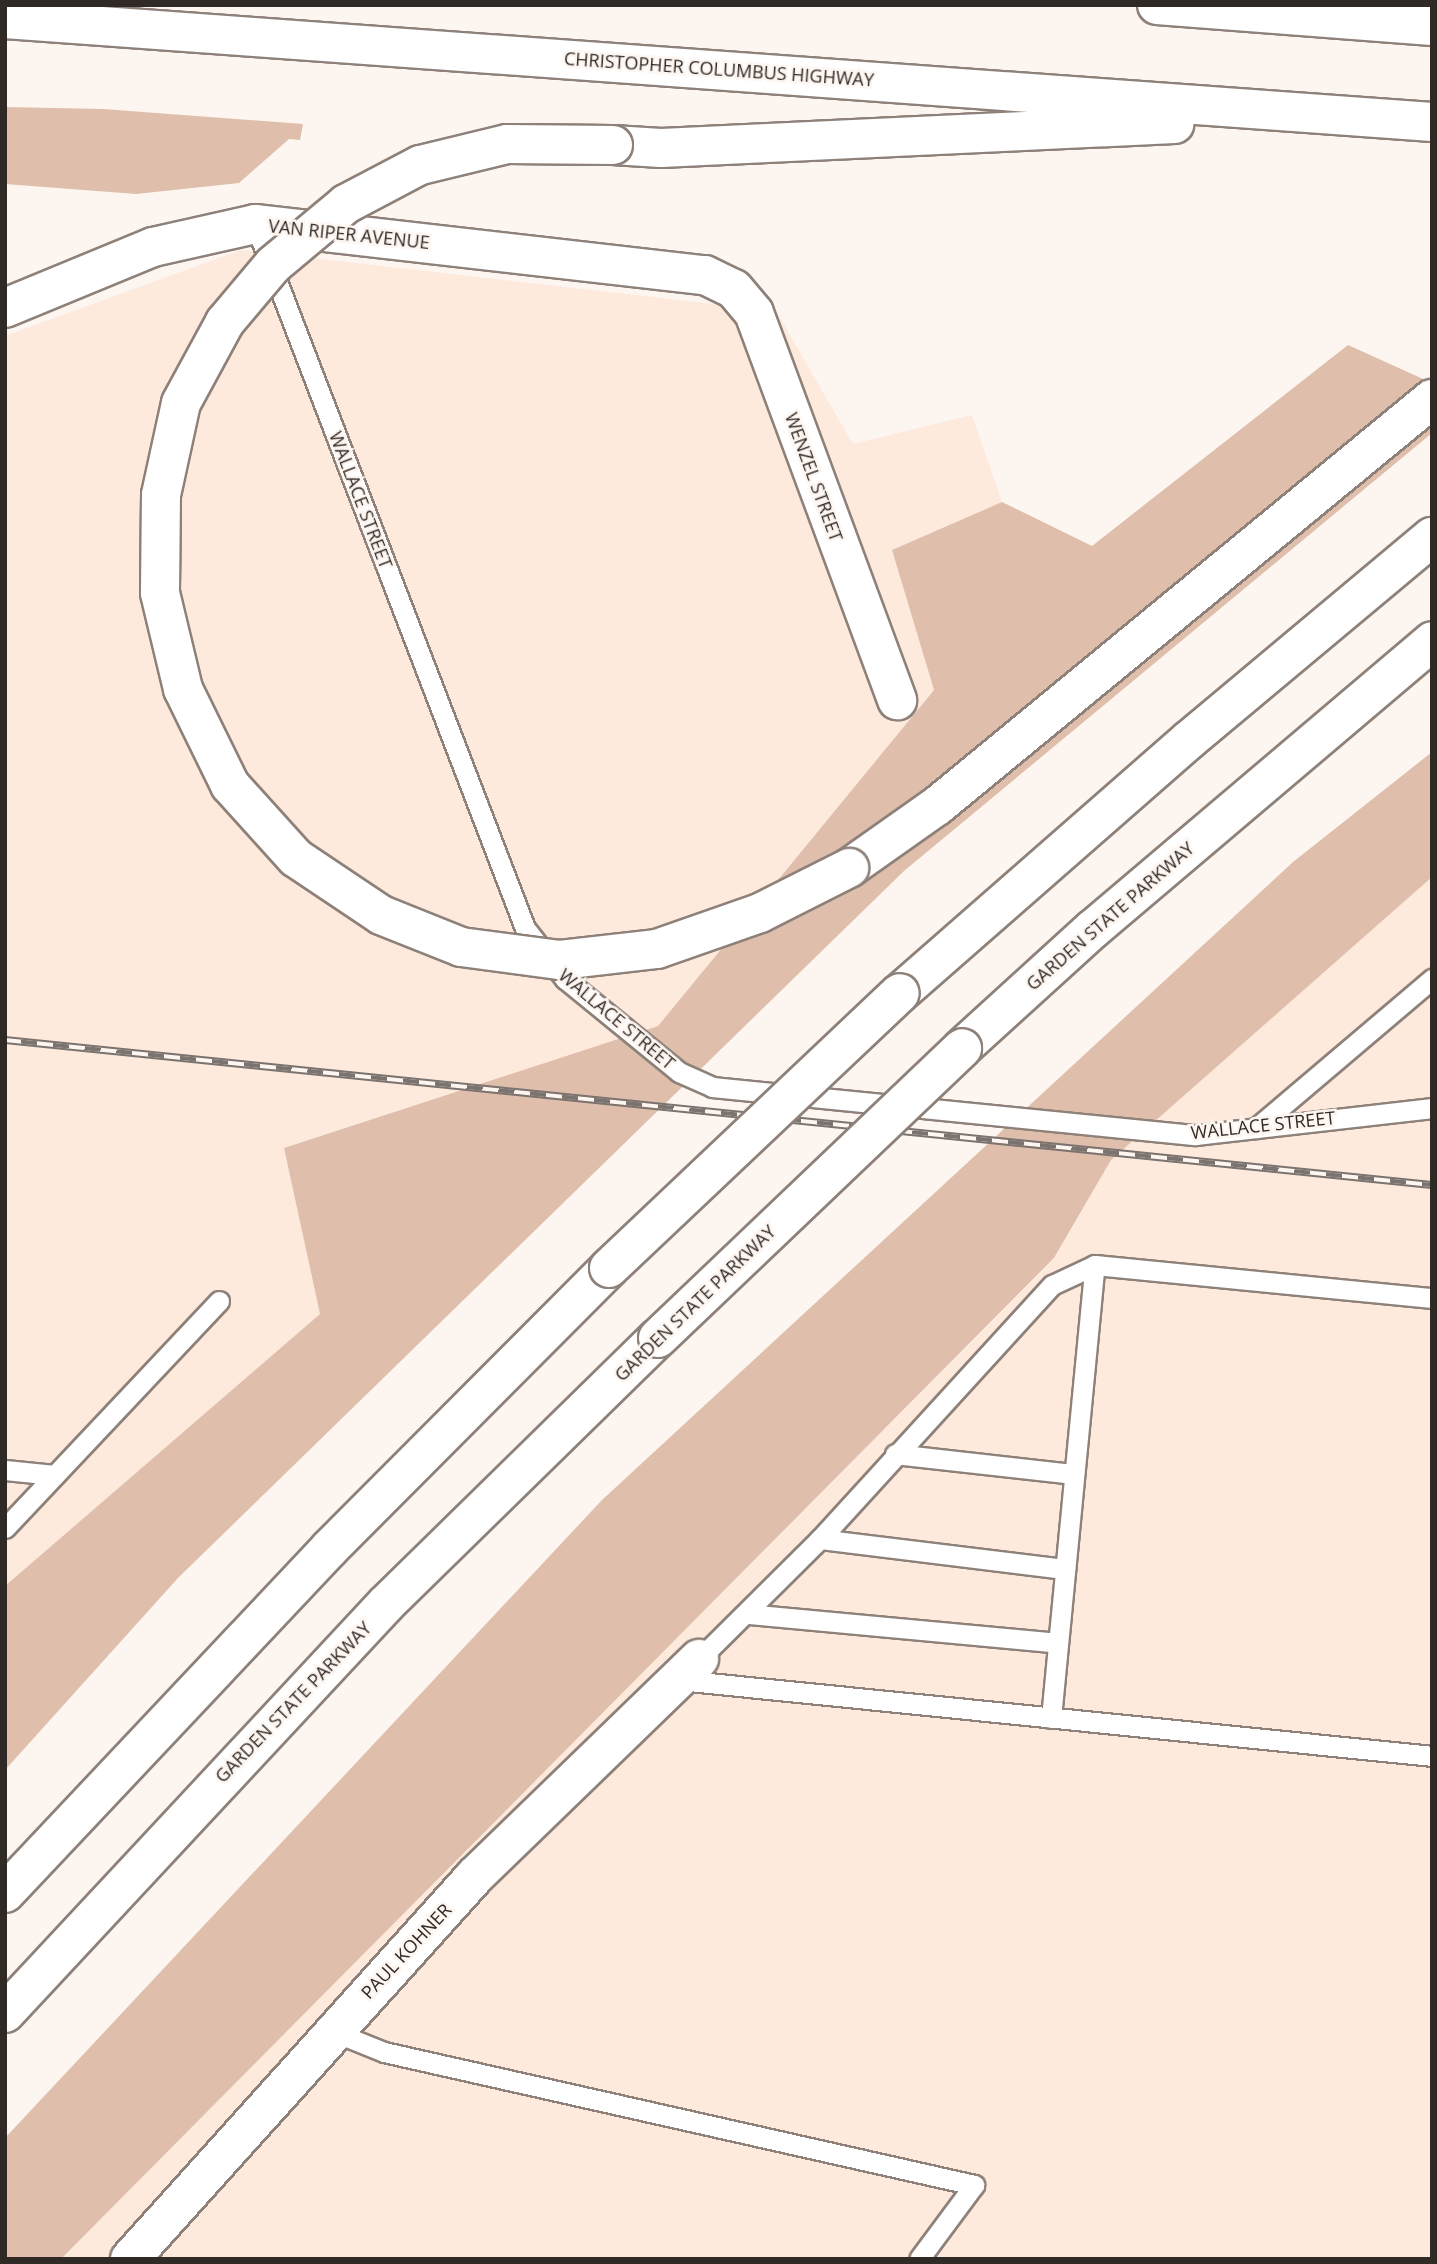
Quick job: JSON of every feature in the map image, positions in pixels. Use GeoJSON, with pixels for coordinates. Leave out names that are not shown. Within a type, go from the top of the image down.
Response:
{"type":"FeatureCollection","features":[{"type":"Feature","properties":{"kind":"main road"},"geometry":{"type":"LineString","coordinates":[[1157,5],[1432,26]]}},
{"type":"Feature","properties":{"kind":"main road","name":"CHRISTOPHER COLUMBUS HIGHWAY"},"geometry":{"type":"LineString","coordinates":[[5,19],[1432,122]]}},
{"type":"Feature","properties":{"kind":"main road"},"geometry":{"type":"LineString","coordinates":[[1351,116],[660,148],[507,144],[420,165],[346,204],[273,265],[225,322],[181,403],[161,495],[160,593],[183,689],[230,785],[296,858],[381,915],[461,947],[560,960],[657,949],[760,913],[849,868],[937,806],[1432,399]]}},
{"type":"Feature","properties":{"kind":"main road","name":"VAN RIPER AVENUE"},"geometry":{"type":"LineString","coordinates":[[5,308],[153,247],[256,224],[705,275]]}},
{"type":"Feature","properties":{"kind":"main road","name":"WENZEL STREET"},"geometry":{"type":"LineString","coordinates":[[705,275],[734,289],[754,313],[897,700]]}},
{"type":"Feature","properties":{"kind":"main road"},"geometry":{"type":"LineString","coordinates":[[5,1893],[328,1549],[609,1268],[900,993],[1189,740],[1432,537]]}},
{"type":"Feature","properties":{"kind":"main road","name":"GARDEN STATE PARKWAY"},"geometry":{"type":"LineString","coordinates":[[5,2013],[386,1604],[658,1338],[962,1048],[1093,929],[1432,641]]}},
{"type":"Feature","properties":{"kind":"main road","name":"PAUL KOHNER"},"geometry":{"type":"LineString","coordinates":[[130,2259],[332,2031],[475,1876],[689,1669]]}},
{"type":"Feature","properties":{"kind":"lane","name":"WALLACE STREET"},"geometry":{"type":"LineString","coordinates":[[256,224],[525,928],[565,979],[679,1072],[712,1087],[1196,1135],[1432,1108]]}},
{"type":"Feature","properties":{"kind":"lane"},"geometry":{"type":"LineString","coordinates":[[1256,1128],[1432,979]]}},
{"type":"Feature","properties":{"kind":"lane"},"geometry":{"type":"LineString","coordinates":[[689,1669],[748,1614],[820,1539],[1052,1285],[1096,1265],[1432,1298]]}},
{"type":"Feature","properties":{"kind":"lane"},"geometry":{"type":"LineString","coordinates":[[1051,1717],[1096,1265]]}},
{"type":"Feature","properties":{"kind":"lane"},"geometry":{"type":"LineString","coordinates":[[5,1528],[219,1301]]}},
{"type":"Feature","properties":{"kind":"lane"},"geometry":{"type":"LineString","coordinates":[[895,1454],[1074,1474]]}},
{"type":"Feature","properties":{"kind":"lane"},"geometry":{"type":"LineString","coordinates":[[5,1470],[55,1475]]}},
{"type":"Feature","properties":{"kind":"lane"},"geometry":{"type":"LineString","coordinates":[[820,1539],[1065,1569]]}},
{"type":"Feature","properties":{"kind":"lane"},"geometry":{"type":"LineString","coordinates":[[748,1614],[1058,1643]]}},
{"type":"Feature","properties":{"kind":"lane"},"geometry":{"type":"LineString","coordinates":[[689,1669],[850,1697],[1432,1756]]}},
{"type":"Feature","properties":{"kind":"lane"},"geometry":{"type":"LineString","coordinates":[[332,2031],[384,2052],[974,2185],[919,2259]]}},
{"type":"Feature","properties":{"kind":"shaded area"},"geometry":{"type":"Polygon","coordinates":[[[5,107],[103,109],[303,124],[300,140],[289,139],[239,183],[136,194],[5,184],[5,107]]]}},
{"type":"Feature","properties":{"kind":"shaded area"},"geometry":{"type":"Polygon","coordinates":[[[241,250],[776,311],[853,444],[972,415],[1002,502],[892,550],[934,690],[658,1026],[284,1148],[320,1314],[5,1586],[5,336],[241,250]]]}},
{"type":"Feature","properties":{"kind":"shaded area"},"geometry":{"type":"Polygon","coordinates":[[[1348,345],[1432,383],[1432,433],[904,871],[178,1578],[5,1770],[5,1586],[320,1314],[284,1148],[658,1026],[934,690],[892,550],[1002,502],[1092,546],[1348,345]]]}},
{"type":"Feature","properties":{"kind":"shaded area"},"geometry":{"type":"Polygon","coordinates":[[[1432,752],[1432,877],[1111,1160],[1054,1258],[61,2259],[5,2259],[5,2138],[602,1500],[1293,862],[1432,752]]]}},
{"type":"Feature","properties":{"kind":"shaded area"},"geometry":{"type":"Polygon","coordinates":[[[1432,877],[1432,2259],[61,2259],[1054,1259],[1111,1160],[1432,877]]]}},
{"type":"Feature","properties":{"kind":"railway"},"geometry":{"type":"LineString","coordinates":[[5,1040],[1432,1185]]}}]}
